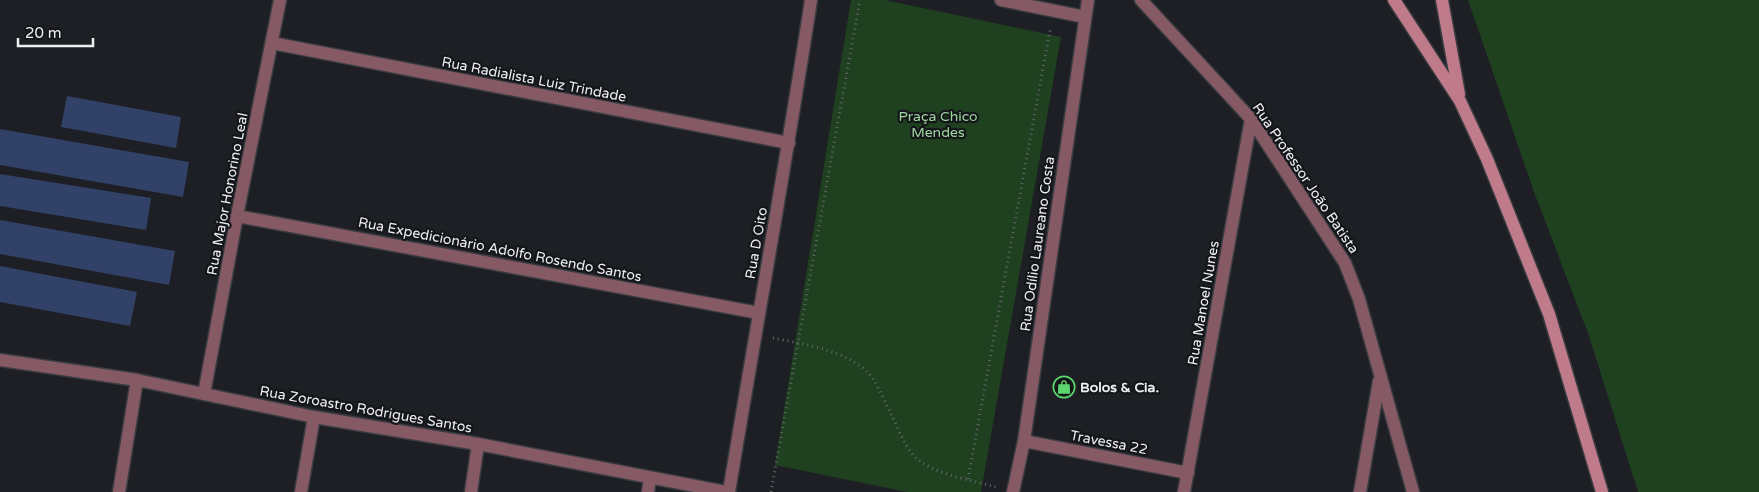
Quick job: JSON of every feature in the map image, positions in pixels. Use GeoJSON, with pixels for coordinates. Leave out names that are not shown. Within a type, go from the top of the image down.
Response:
{"type":"FeatureCollection","features":[{"type":"Feature","properties":{"kind":"street","name":"Rua Major Honorino Leal"},"geometry":{"type":"LineString","coordinates":[[204,394],[280,0]]}},
{"type":"Feature","properties":{"kind":"street","name":"Rua D Oito"},"geometry":{"type":"LineString","coordinates":[[728,492],[789,143],[811,0]]}},
{"type":"Feature","properties":{"kind":"street"},"geometry":{"type":"LineString","coordinates":[[1001,0],[1085,17]]}},
{"type":"Feature","properties":{"kind":"street","name":"Rua Odílio Laureano Costa"},"geometry":{"type":"LineString","coordinates":[[1014,492],[1024,441],[1088,0]]}},
{"type":"Feature","properties":{"kind":"street","name":"Rua Professor João Batista"},"geometry":{"type":"LineString","coordinates":[[1141,0],[1252,119],[1345,263],[1359,299],[1413,492]]}},
{"type":"Feature","properties":{"kind":"street"},"geometry":{"type":"LineString","coordinates":[[1394,0],[1460,101],[1486,159],[1550,314],[1602,492]]}},
{"type":"Feature","properties":{"kind":"street"},"geometry":{"type":"LineString","coordinates":[[1442,0],[1460,101]]}},
{"type":"Feature","properties":{"kind":"street","name":"Rua Radialista Luiz Trindade"},"geometry":{"type":"LineString","coordinates":[[272,43],[789,143]]}},
{"type":"Feature","properties":{"kind":"street","name":"Rua Manoel Nunes"},"geometry":{"type":"LineString","coordinates":[[1184,492],[1252,119]]}},
{"type":"Feature","properties":{"kind":"street","name":"Rua Expedicionário Adolfo Rosendo Santos"},"geometry":{"type":"LineString","coordinates":[[237,216],[758,312]]}},
{"type":"Feature","properties":{"kind":"street","name":"Rua Zoroastro Rodrigues Santos"},"geometry":{"type":"LineString","coordinates":[[0,360],[137,380],[314,417],[478,444],[728,492]]}},
{"type":"Feature","properties":{"kind":"street"},"geometry":{"type":"LineString","coordinates":[[1360,492],[1380,377]]}},
{"type":"Feature","properties":{"kind":"street"},"geometry":{"type":"LineString","coordinates":[[119,492],[137,380]]}},
{"type":"Feature","properties":{"kind":"street"},"geometry":{"type":"LineString","coordinates":[[301,492],[314,417]]}},
{"type":"Feature","properties":{"kind":"street","name":"Travessa 22"},"geometry":{"type":"LineString","coordinates":[[1024,441],[1188,473]]}},
{"type":"Feature","properties":{"kind":"street"},"geometry":{"type":"LineString","coordinates":[[471,492],[478,444]]}},
{"type":"Feature","properties":{"kind":"street"},"geometry":{"type":"LineString","coordinates":[[648,492],[650,478]]}},
{"type":"Feature","properties":{"kind":"path"},"geometry":{"type":"LineString","coordinates":[[771,492],[860,0]]}},
{"type":"Feature","properties":{"kind":"path"},"geometry":{"type":"LineString","coordinates":[[968,479],[1054,10]]}},
{"type":"Feature","properties":{"kind":"path"},"geometry":{"type":"LineString","coordinates":[[755,335],[799,344],[848,358],[862,367],[872,379],[907,445],[916,458],[932,469],[1014,492]]}},
{"type":"Feature","properties":{"kind":"green space","name":"Praça Chico Mendes"},"geometry":{"type":"Polygon","coordinates":[[[851,0],[885,0],[1061,37],[981,492],[907,492],[775,465],[851,0]]]}},
{"type":"Feature","properties":{"kind":"green space"},"geometry":{"type":"Polygon","coordinates":[[[1468,0],[1759,0],[1759,492],[1638,492],[1589,336],[1534,192],[1468,0]]]}},
{"type":"Feature","properties":{"kind":"building"},"geometry":{"type":"Polygon","coordinates":[[[67,96],[181,117],[176,148],[61,127],[67,96]]]}},
{"type":"Feature","properties":{"kind":"building"},"geometry":{"type":"Polygon","coordinates":[[[0,129],[189,162],[183,197],[0,165],[0,129]]]}},
{"type":"Feature","properties":{"kind":"building"},"geometry":{"type":"Polygon","coordinates":[[[0,174],[151,198],[146,230],[0,206],[0,174]]]}},
{"type":"Feature","properties":{"kind":"building"},"geometry":{"type":"Polygon","coordinates":[[[0,220],[175,251],[169,285],[0,254],[0,220]]]}},
{"type":"Feature","properties":{"kind":"building"},"geometry":{"type":"Polygon","coordinates":[[[0,266],[137,292],[130,326],[0,302],[0,266]]]}},
{"type":"Feature","properties":{"kind":"place","name":"Bolos & Cia."},"geometry":{"type":"Point","coordinates":[1064,387]}}]}
